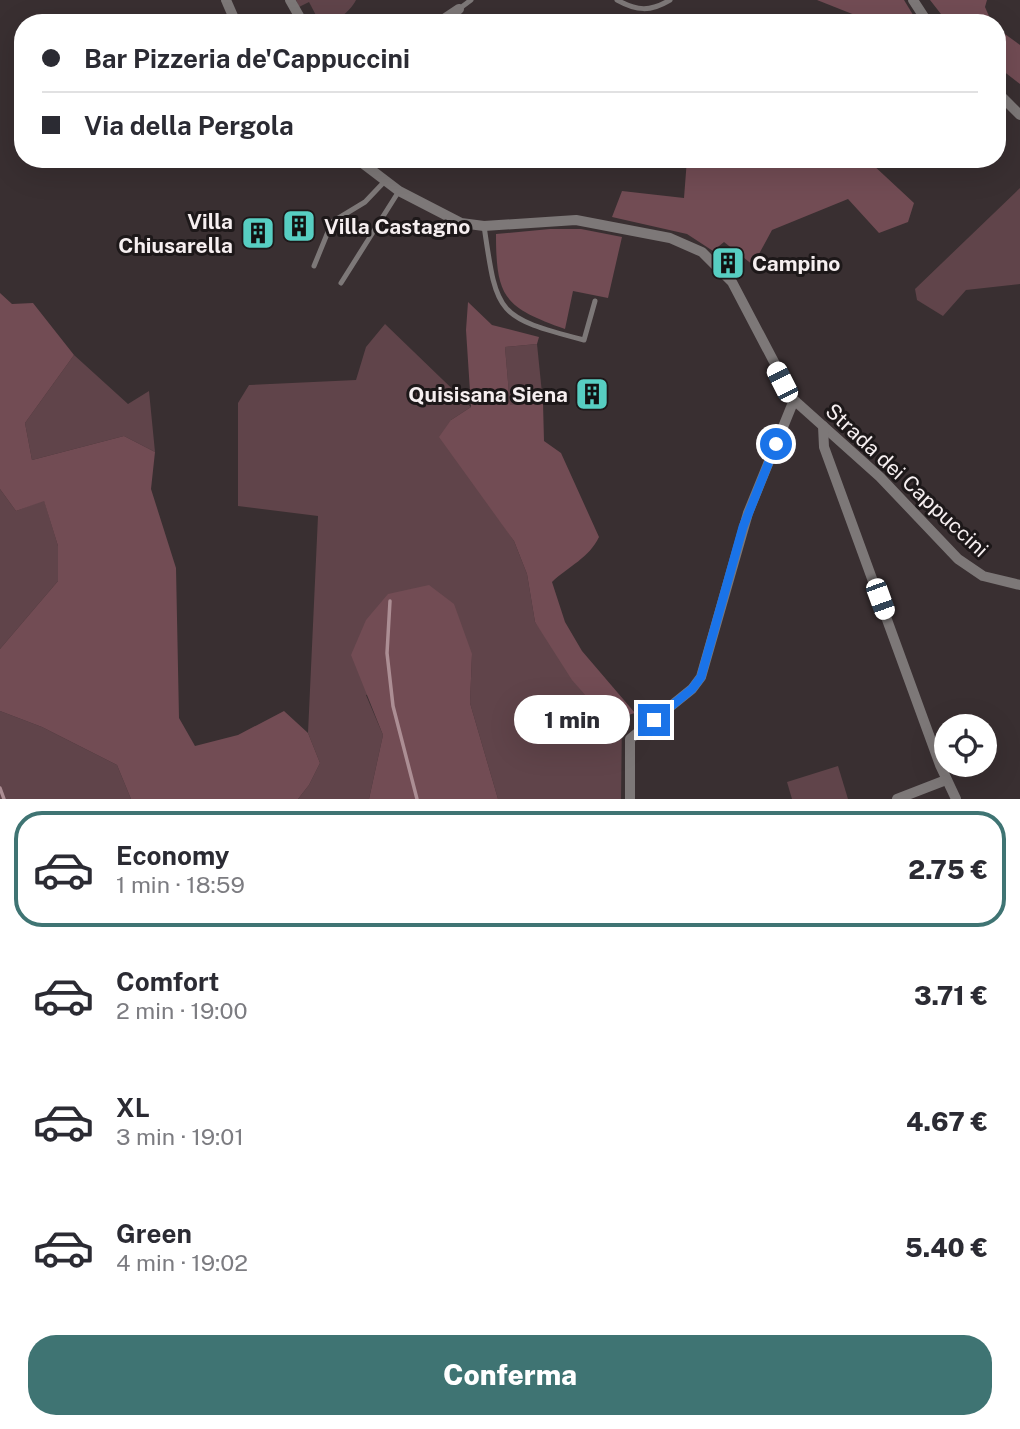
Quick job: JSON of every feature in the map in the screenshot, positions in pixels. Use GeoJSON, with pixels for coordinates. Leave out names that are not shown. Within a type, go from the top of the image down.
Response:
{"type":"FeatureCollection","features":[{"type":"Feature","properties":{"kind":"street"},"geometry":{"type":"LineString","coordinates":[[452,14],[459,9]]}},
{"type":"Feature","properties":{"kind":"street"},"geometry":{"type":"LineString","coordinates":[[1006,101],[1020,115]]}},
{"type":"Feature","properties":{"kind":"street","name":"Strada dei Cappuccini"},"geometry":{"type":"LineString","coordinates":[[368,168],[399,191],[452,220],[484,226],[576,220],[670,238],[696,248],[718,265],[732,282],[794,400],[880,477],[958,559],[983,576],[1020,585]]}},
{"type":"Feature","properties":{"kind":"street"},"geometry":{"type":"LineString","coordinates":[[630,799],[630,739],[692,689],[701,677],[748,513],[794,400]]}},
{"type":"Feature","properties":{"kind":"street"},"geometry":{"type":"LineString","coordinates":[[823,426],[824,447],[946,780],[956,799]]}},
{"type":"Feature","properties":{"kind":"street"},"geometry":{"type":"LineString","coordinates":[[897,799],[946,780]]}},
{"type":"Feature","properties":{"kind":"lane"},"geometry":{"type":"LineString","coordinates":[[459,9],[471,0]]}},
{"type":"Feature","properties":{"kind":"lane"},"geometry":{"type":"LineString","coordinates":[[617,0],[638,9],[658,8],[670,0]]}},
{"type":"Feature","properties":{"kind":"lane"},"geometry":{"type":"LineString","coordinates":[[314,266],[332,222],[365,202],[385,181]]}},
{"type":"Feature","properties":{"kind":"lane"},"geometry":{"type":"LineString","coordinates":[[341,283],[399,191]]}},
{"type":"Feature","properties":{"kind":"lane"},"geometry":{"type":"LineString","coordinates":[[484,226],[498,299],[511,314],[536,327],[584,340],[595,301]]}},
{"type":"Feature","properties":{"kind":"shaded area"},"geometry":{"type":"Polygon","coordinates":[[[296,0],[356,0],[344,14],[315,14],[309,2],[299,7],[296,0]]]}},
{"type":"Feature","properties":{"kind":"shaded area"},"geometry":{"type":"Polygon","coordinates":[[[817,0],[904,0],[913,14],[852,14],[817,0]]]}},
{"type":"Feature","properties":{"kind":"shaded area"},"geometry":{"type":"Polygon","coordinates":[[[930,0],[987,0],[985,7],[988,14],[941,14],[930,0]]]}},
{"type":"Feature","properties":{"kind":"shaded area"},"geometry":{"type":"Polygon","coordinates":[[[1006,35],[1020,45],[1020,84],[1006,73],[1006,35]]]}},
{"type":"Feature","properties":{"kind":"shaded area"},"geometry":{"type":"Polygon","coordinates":[[[686,168],[876,168],[914,203],[908,222],[879,233],[848,199],[772,230],[753,265],[724,242],[713,251],[687,234],[612,217],[622,191],[684,198],[686,168]]]}},
{"type":"Feature","properties":{"kind":"shaded area"},"geometry":{"type":"Polygon","coordinates":[[[1020,188],[1020,284],[966,290],[943,316],[917,300],[915,289],[1020,188]]]}},
{"type":"Feature","properties":{"kind":"shaded area"},"geometry":{"type":"Polygon","coordinates":[[[581,229],[622,237],[608,298],[573,291],[565,329],[517,306],[508,298],[498,273],[496,234],[581,229]]]}},
{"type":"Feature","properties":{"kind":"shaded area"},"geometry":{"type":"Polygon","coordinates":[[[0,293],[12,304],[33,303],[74,355],[25,423],[32,460],[124,436],[155,452],[151,489],[176,568],[179,718],[195,746],[238,735],[284,711],[308,733],[320,763],[298,799],[131,799],[117,765],[42,727],[0,711],[0,649],[58,581],[58,546],[44,501],[16,511],[0,489],[0,293]]]}},
{"type":"Feature","properties":{"kind":"shaded area"},"geometry":{"type":"Polygon","coordinates":[[[468,302],[492,325],[539,337],[537,344],[505,347],[510,405],[543,403],[544,441],[561,453],[599,537],[584,556],[552,582],[565,622],[582,651],[635,713],[608,721],[572,680],[535,622],[527,574],[514,541],[439,437],[451,420],[471,407],[466,330],[468,302]]]}},
{"type":"Feature","properties":{"kind":"shaded area"},"geometry":{"type":"Polygon","coordinates":[[[385,324],[471,407],[451,420],[488,502],[514,541],[527,574],[535,622],[607,720],[622,718],[621,799],[498,799],[470,703],[472,654],[366,695],[383,735],[369,799],[298,799],[320,763],[308,733],[318,516],[238,506],[238,403],[249,385],[356,380],[366,347],[385,324]]]}},
{"type":"Feature","properties":{"kind":"shaded area"},"geometry":{"type":"Polygon","coordinates":[[[537,344],[543,403],[510,406],[505,347],[537,344]]]}},
{"type":"Feature","properties":{"kind":"shaded area"},"geometry":{"type":"Polygon","coordinates":[[[74,355],[128,404],[149,391],[155,452],[124,436],[32,460],[25,423],[74,355]]]}},
{"type":"Feature","properties":{"kind":"shaded area"},"geometry":{"type":"Polygon","coordinates":[[[0,489],[16,511],[44,500],[58,546],[58,581],[0,649],[0,489]]]}},
{"type":"Feature","properties":{"kind":"shaded area"},"geometry":{"type":"Polygon","coordinates":[[[429,585],[454,604],[472,654],[470,703],[498,799],[369,799],[383,735],[351,655],[366,620],[388,594],[429,585]]]}},
{"type":"Feature","properties":{"kind":"shaded area"},"geometry":{"type":"Polygon","coordinates":[[[0,711],[42,727],[117,765],[131,799],[0,799],[0,711]]]}},
{"type":"Feature","properties":{"kind":"shaded area"},"geometry":{"type":"Polygon","coordinates":[[[838,766],[848,799],[792,799],[787,782],[838,766]]]}},
{"type":"Feature","properties":{"kind":"waterway"},"geometry":{"type":"LineString","coordinates":[[390,601],[387,653],[393,706],[417,799]]}},
{"type":"Feature","properties":{"kind":"waterway"},"geometry":{"type":"LineString","coordinates":[[0,788],[4,799]]}},
{"type":"Feature","properties":{"kind":"place","name":"Villa Castagno"},"geometry":{"type":"Point","coordinates":[299,226]}},
{"type":"Feature","properties":{"kind":"place","name":"Villa Chiusarella"},"geometry":{"type":"Point","coordinates":[258,233]}},
{"type":"Feature","properties":{"kind":"place","name":"Campino"},"geometry":{"type":"Point","coordinates":[728,263]}},
{"type":"Feature","properties":{"kind":"place","name":"Quisisana Siena"},"geometry":{"type":"Point","coordinates":[592,394]}},
{"type":"Feature","properties":{"kind":"route"},"geometry":{"type":"LineString","coordinates":[[654,720],[692,689],[701,677],[743,527],[776,444]]}}]}
